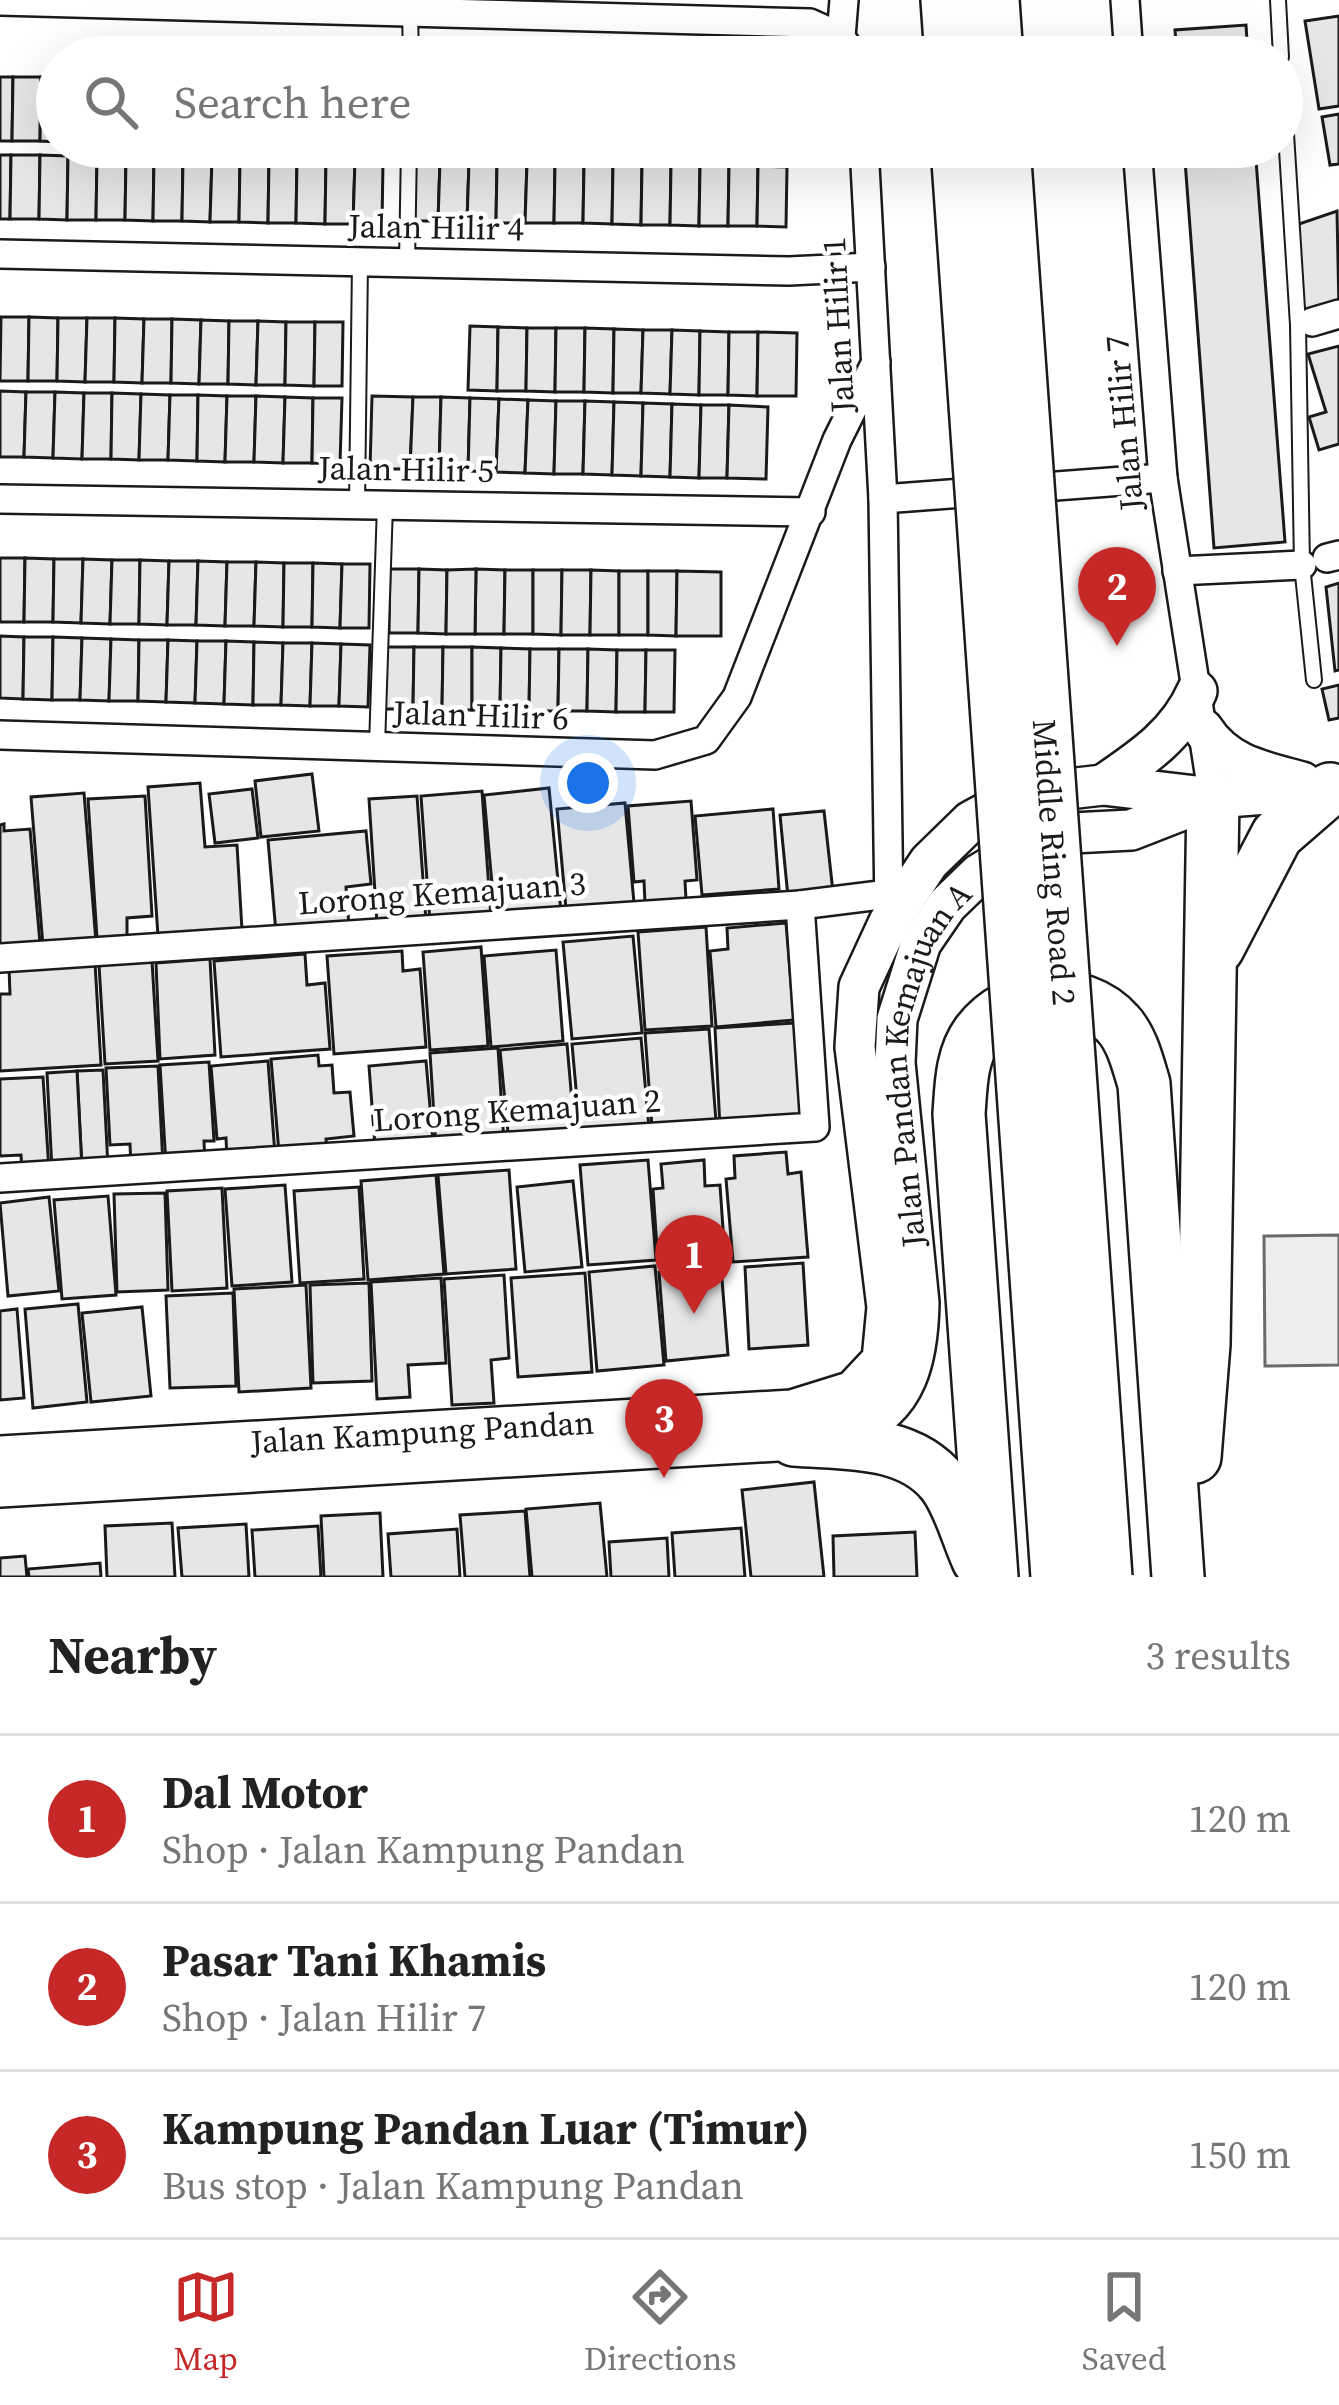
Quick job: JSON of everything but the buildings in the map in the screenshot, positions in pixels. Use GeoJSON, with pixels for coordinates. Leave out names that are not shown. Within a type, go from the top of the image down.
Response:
{"type":"FeatureCollection","features":[{"type":"Feature","properties":{"kind":"highway"},"geometry":{"type":"LineString","coordinates":[[947,0],[950,36]]}},
{"type":"Feature","properties":{"kind":"highway"},"geometry":{"type":"LineString","coordinates":[[993,0],[996,36]]}},
{"type":"Feature","properties":{"kind":"highway","name":"Middle Ring Road 2"},"geometry":{"type":"LineString","coordinates":[[958,168],[1057,1577]]}},
{"type":"Feature","properties":{"kind":"highway","name":"Middle Ring Road 2"},"geometry":{"type":"LineString","coordinates":[[1005,168],[1106,1577]]}},
{"type":"Feature","properties":{"kind":"highway"},"geometry":{"type":"LineString","coordinates":[[1210,962],[1277,835],[1334,789]]}},
{"type":"Feature","properties":{"kind":"highway"},"geometry":{"type":"LineString","coordinates":[[1182,1577],[1204,1344],[1213,798]]}},
{"type":"Feature","properties":{"kind":"highway"},"geometry":{"type":"LineString","coordinates":[[989,1577],[959,1114],[962,1070],[977,1034],[1000,1011],[1033,998],[1059,996],[1095,1005],[1120,1025],[1144,1084],[1182,1577]]}},
{"type":"Feature","properties":{"kind":"highway"},"geometry":{"type":"LineString","coordinates":[[794,1440],[886,1448],[919,1462],[944,1484],[989,1577]]}},
{"type":"Feature","properties":{"kind":"street"},"geometry":{"type":"LineString","coordinates":[[844,0],[846,36]]}},
{"type":"Feature","properties":{"kind":"street"},"geometry":{"type":"LineString","coordinates":[[1125,0],[1128,36]]}},
{"type":"Feature","properties":{"kind":"street"},"geometry":{"type":"LineString","coordinates":[[0,2],[410,12],[528,8],[810,23],[830,36]]}},
{"type":"Feature","properties":{"kind":"street","name":"Jalan Hilir 1"},"geometry":{"type":"LineString","coordinates":[[865,168],[883,499],[889,908]]}},
{"type":"Feature","properties":{"kind":"street","name":"Jalan Hilir 7"},"geometry":{"type":"LineString","coordinates":[[1139,168],[1163,478],[1213,798]]}},
{"type":"Feature","properties":{"kind":"street","name":"Jalan Hilir 4"},"geometry":{"type":"LineString","coordinates":[[0,254],[789,271],[871,267]]}},
{"type":"Feature","properties":{"kind":"street","name":"Jalan Hilir 6"},"geometry":{"type":"LineString","coordinates":[[0,735],[656,755],[706,740],[737,697],[837,440],[876,362]]}},
{"type":"Feature","properties":{"kind":"street"},"geometry":{"type":"LineString","coordinates":[[883,499],[1163,478]]}},
{"type":"Feature","properties":{"kind":"street","name":"Jalan Hilir 5"},"geometry":{"type":"LineString","coordinates":[[0,499],[811,512]]}},
{"type":"Feature","properties":{"kind":"street"},"geometry":{"type":"LineString","coordinates":[[1177,571],[1323,560]]}},
{"type":"Feature","properties":{"kind":"street"},"geometry":{"type":"LineString","coordinates":[[1102,785],[1166,738],[1187,713],[1200,710],[1215,748],[1233,761],[1334,789]]}},
{"type":"Feature","properties":{"kind":"street","name":"Jalan Pandan Kemajuan A"},"geometry":{"type":"LineString","coordinates":[[889,908],[970,821],[992,809],[1059,790],[1102,785],[1213,798],[1334,789]]}},
{"type":"Feature","properties":{"kind":"street","name":"Jalan Pandan Kemajuan A"},"geometry":{"type":"LineString","coordinates":[[794,1440],[853,1429],[888,1406],[914,1366],[920,1303],[895,1063],[897,1019],[921,943],[947,905],[979,874],[1014,853],[1072,833],[1131,830],[1213,798]]}},
{"type":"Feature","properties":{"kind":"street","name":"Lorong Kemajuan 3"},"geometry":{"type":"LineString","coordinates":[[0,958],[800,905],[889,908]]}},
{"type":"Feature","properties":{"kind":"street","name":"Lorong Kemajuan 2"},"geometry":{"type":"LineString","coordinates":[[0,1178],[815,1127],[800,905]]}},
{"type":"Feature","properties":{"kind":"street","name":"Jalan Kampung Pandan"},"geometry":{"type":"LineString","coordinates":[[0,1456],[792,1409],[854,1391],[882,1360],[887,1307],[855,1047],[859,987],[889,908]]}},
{"type":"Feature","properties":{"kind":"street","name":"Jalan Kampung Pandan"},"geometry":{"type":"LineString","coordinates":[[0,1487],[794,1440]]}},
{"type":"Feature","properties":{"kind":"lane"},"geometry":{"type":"LineString","coordinates":[[1278,0],[1280,36]]}},
{"type":"Feature","properties":{"kind":"lane"},"geometry":{"type":"LineString","coordinates":[[410,12],[411,36]]}},
{"type":"Feature","properties":{"kind":"lane"},"geometry":{"type":"LineString","coordinates":[[407,262],[409,168]]}},
{"type":"Feature","properties":{"kind":"lane"},"geometry":{"type":"LineString","coordinates":[[1288,168],[1298,325],[1323,560],[1314,680]]}},
{"type":"Feature","properties":{"kind":"lane"},"geometry":{"type":"LineString","coordinates":[[360,262],[377,748]]}},
{"type":"Feature","properties":{"kind":"shaded area"},"geometry":{"type":"Polygon","coordinates":[[[1339,1235],[1339,1365],[1265,1366],[1264,1236],[1339,1235]]]}},
{"type":"Feature","properties":{"kind":"place","name":"Pasar Tani Khamis"},"geometry":{"type":"Point","coordinates":[1117,646]}},
{"type":"Feature","properties":{"kind":"place","name":"Dal Motor"},"geometry":{"type":"Point","coordinates":[694,1314]}},
{"type":"Feature","properties":{"kind":"place","name":"Kampung Pandan Luar (Timur)"},"geometry":{"type":"Point","coordinates":[664,1478]}}]}
